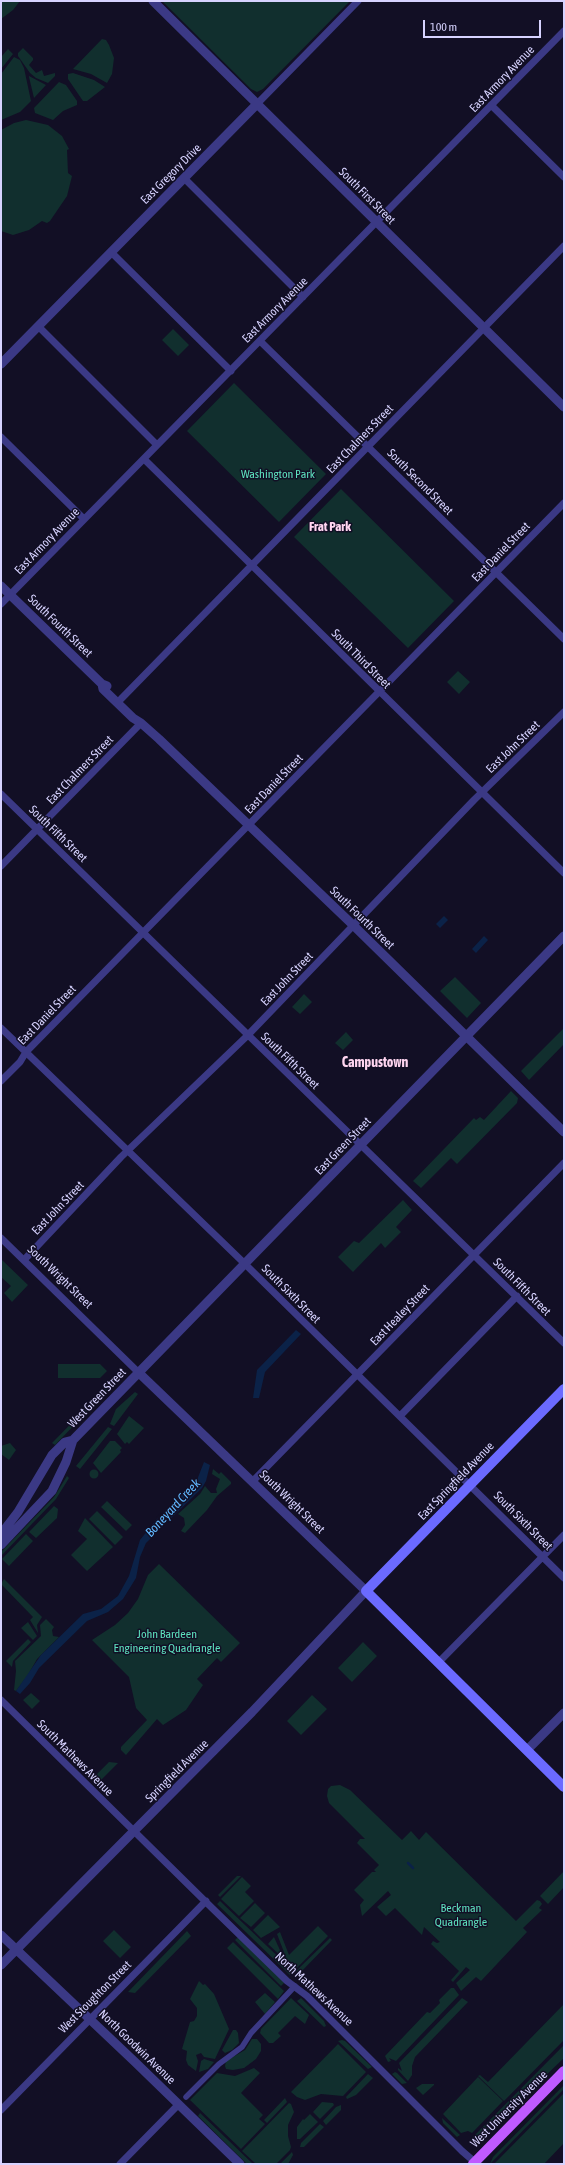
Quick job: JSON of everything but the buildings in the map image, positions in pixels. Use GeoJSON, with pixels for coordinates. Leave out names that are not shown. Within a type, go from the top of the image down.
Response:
{"type":"FeatureCollection","features":[{"type":"Feature","properties":{"kind":"main road","name":"East Springfield Avenue"},"geometry":{"type":"LineString","coordinates":[[366,1591],[564,1389]]}},
{"type":"Feature","properties":{"kind":"main road","name":"South Wright Street"},"geometry":{"type":"LineString","coordinates":[[366,1591],[564,1787]]}},
{"type":"Feature","properties":{"kind":"main road","name":"West University Avenue"},"geometry":{"type":"LineString","coordinates":[[475,2163],[564,2071]]}},
{"type":"Feature","properties":{"kind":"street","name":"South First Street"},"geometry":{"type":"LineString","coordinates":[[153,1],[376,223],[564,407]]}},
{"type":"Feature","properties":{"kind":"street","name":"East Gregory Drive"},"geometry":{"type":"LineString","coordinates":[[1,364],[358,1]]}},
{"type":"Feature","properties":{"kind":"street","name":"East Armory Avenue"},"geometry":{"type":"LineString","coordinates":[[1,604],[564,32]]}},
{"type":"Feature","properties":{"kind":"street"},"geometry":{"type":"LineString","coordinates":[[491,105],[564,177]]}},
{"type":"Feature","properties":{"kind":"street"},"geometry":{"type":"LineString","coordinates":[[184,178],[303,297]]}},
{"type":"Feature","properties":{"kind":"street","name":"East Chalmers Street"},"geometry":{"type":"LineString","coordinates":[[121,699],[564,246]]}},
{"type":"Feature","properties":{"kind":"street"},"geometry":{"type":"LineString","coordinates":[[111,252],[231,371]]}},
{"type":"Feature","properties":{"kind":"street"},"geometry":{"type":"LineString","coordinates":[[38,326],[157,446]]}},
{"type":"Feature","properties":{"kind":"street","name":"South Second Street"},"geometry":{"type":"LineString","coordinates":[[260,341],[564,639]]}},
{"type":"Feature","properties":{"kind":"street"},"geometry":{"type":"LineString","coordinates":[[1,437],[84,519]]}},
{"type":"Feature","properties":{"kind":"street","name":"South Third Street"},"geometry":{"type":"LineString","coordinates":[[144,459],[564,873]]}},
{"type":"Feature","properties":{"kind":"street","name":"East Daniel Street"},"geometry":{"type":"LineString","coordinates":[[1,1081],[20,1062],[26,1052],[564,503]]}},
{"type":"Feature","properties":{"kind":"street","name":"South Fourth Street"},"geometry":{"type":"LineString","coordinates":[[1,586],[102,684],[106,685],[121,699],[136,714],[141,723]]}},
{"type":"Feature","properties":{"kind":"street","name":"South Fourth Street"},"geometry":{"type":"LineString","coordinates":[[102,684],[103,688],[108,694],[133,718],[141,723],[354,926],[564,1132]]}},
{"type":"Feature","properties":{"kind":"street","name":"East John Street"},"geometry":{"type":"LineString","coordinates":[[24,1260],[128,1151],[247,1036],[482,792],[564,712]]}},
{"type":"Feature","properties":{"kind":"street","name":"East Chalmers Street"},"geometry":{"type":"LineString","coordinates":[[1,866],[141,723]]}},
{"type":"Feature","properties":{"kind":"street","name":"South Fifth Street"},"geometry":{"type":"LineString","coordinates":[[1,794],[143,932],[247,1036],[564,1343]]}},
{"type":"Feature","properties":{"kind":"street","name":"East Green Street"},"geometry":{"type":"LineString","coordinates":[[138,1372],[564,936]]}},
{"type":"Feature","properties":{"kind":"street","name":"South Sixth Street"},"geometry":{"type":"LineString","coordinates":[[1,1028],[244,1263],[564,1578]]}},
{"type":"Feature","properties":{"kind":"street","name":"East Healey Street"},"geometry":{"type":"LineString","coordinates":[[252,1482],[564,1163]]}},
{"type":"Feature","properties":{"kind":"street","name":"South Wright Street"},"geometry":{"type":"LineString","coordinates":[[1,1238],[366,1591]]}},
{"type":"Feature","properties":{"kind":"street"},"geometry":{"type":"LineString","coordinates":[[400,1416],[517,1296]]}},
{"type":"Feature","properties":{"kind":"street","name":"West Green Street"},"geometry":{"type":"LineString","coordinates":[[1,1545],[52,1491],[66,1462],[73,1440],[138,1372]]}},
{"type":"Feature","properties":{"kind":"street","name":"West Green Street"},"geometry":{"type":"LineString","coordinates":[[1,1534],[18,1512],[52,1455],[65,1442],[73,1440]]}},
{"type":"Feature","properties":{"kind":"street"},"geometry":{"type":"LineString","coordinates":[[438,1663],[564,1535]]}},
{"type":"Feature","properties":{"kind":"street","name":"Springfield Avenue"},"geometry":{"type":"LineString","coordinates":[[1,1965],[263,1701],[366,1591]]}},
{"type":"Feature","properties":{"kind":"street","name":"South Mathews Avenue"},"geometry":{"type":"LineString","coordinates":[[1,1700],[134,1831]]}},
{"type":"Feature","properties":{"kind":"street"},"geometry":{"type":"LineString","coordinates":[[527,1750],[564,1713]]}},
{"type":"Feature","properties":{"kind":"street","name":"North Mathews Avenue"},"geometry":{"type":"LineString","coordinates":[[134,1831],[375,2063],[382,2072],[475,2163]]}},
{"type":"Feature","properties":{"kind":"street","name":"West Stoughton Street"},"geometry":{"type":"LineString","coordinates":[[1,2110],[206,1901]]}},
{"type":"Feature","properties":{"kind":"street","name":"North Goodwin Avenue"},"geometry":{"type":"LineString","coordinates":[[1,1935],[90,2018],[240,2164]]}},
{"type":"Feature","properties":{"kind":"street"},"geometry":{"type":"LineString","coordinates":[[186,2097],[219,2064],[242,2047],[251,2033],[295,1986]]}},
{"type":"Feature","properties":{"kind":"street"},"geometry":{"type":"LineString","coordinates":[[120,2164],[179,2104]]}},
{"type":"Feature","properties":{"kind":"green space"},"geometry":{"type":"Polygon","coordinates":[[[1,1],[20,1],[13,10],[1,19],[1,1]]]}},
{"type":"Feature","properties":{"kind":"green space"},"geometry":{"type":"Polygon","coordinates":[[[162,1],[350,1],[263,89],[257,92],[251,89],[162,1]]]}},
{"type":"Feature","properties":{"kind":"green space"},"geometry":{"type":"Polygon","coordinates":[[[102,39],[106,40],[114,58],[112,74],[107,83],[91,74],[73,69],[102,39]]]}},
{"type":"Feature","properties":{"kind":"green space"},"geometry":{"type":"Polygon","coordinates":[[[23,48],[33,58],[29,65],[36,73],[42,70],[44,76],[55,73],[55,76],[48,83],[36,78],[30,73],[18,56],[18,53],[23,48]]]}},
{"type":"Feature","properties":{"kind":"green space"},"geometry":{"type":"Polygon","coordinates":[[[8,49],[13,54],[1,69],[1,57],[8,49]]]}},
{"type":"Feature","properties":{"kind":"green space"},"geometry":{"type":"Polygon","coordinates":[[[14,57],[20,60],[24,68],[31,101],[20,112],[1,120],[1,74],[14,57]]]}},
{"type":"Feature","properties":{"kind":"green space"},"geometry":{"type":"Polygon","coordinates":[[[73,73],[94,80],[105,87],[87,101],[83,101],[68,79],[68,74],[73,73]]]}},
{"type":"Feature","properties":{"kind":"green space"},"geometry":{"type":"Polygon","coordinates":[[[29,77],[46,85],[34,98],[29,77]]]}},
{"type":"Feature","properties":{"kind":"green space"},"geometry":{"type":"Polygon","coordinates":[[[59,82],[66,85],[77,101],[77,105],[63,111],[53,120],[35,113],[34,108],[59,82]]]}},
{"type":"Feature","properties":{"kind":"green space"},"geometry":{"type":"Polygon","coordinates":[[[26,120],[48,125],[62,136],[69,149],[67,150],[68,173],[72,176],[67,196],[50,221],[47,223],[42,221],[29,230],[13,235],[1,231],[1,130],[14,123],[26,120]]]}},
{"type":"Feature","properties":{"kind":"green space"},"geometry":{"type":"Polygon","coordinates":[[[173,329],[189,345],[178,356],[162,340],[173,329]]]}},
{"type":"Feature","properties":{"kind":"green space","name":"Washington Park"},"geometry":{"type":"Polygon","coordinates":[[[234,383],[326,474],[279,522],[187,431],[234,383]]]}},
{"type":"Feature","properties":{"kind":"green space","name":"Washington Park"},"geometry":{"type":"Polygon","coordinates":[[[341,489],[454,601],[408,648],[294,537],[341,489]]]}},
{"type":"Feature","properties":{"kind":"green space"},"geometry":{"type":"Polygon","coordinates":[[[458,671],[470,682],[459,694],[447,682],[458,671]]]}},
{"type":"Feature","properties":{"kind":"green space"},"geometry":{"type":"Polygon","coordinates":[[[455,977],[481,1003],[467,1018],[440,991],[455,977]]]}},
{"type":"Feature","properties":{"kind":"green space"},"geometry":{"type":"Polygon","coordinates":[[[304,994],[312,1002],[300,1014],[292,1007],[304,994]]]}},
{"type":"Feature","properties":{"kind":"green space"},"geometry":{"type":"Polygon","coordinates":[[[564,1028],[564,1044],[529,1080],[521,1071],[564,1028]]]}},
{"type":"Feature","properties":{"kind":"green space"},"geometry":{"type":"Polygon","coordinates":[[[346,1032],[353,1040],[343,1050],[335,1043],[346,1032]]]}},
{"type":"Feature","properties":{"kind":"green space"},"geometry":{"type":"Polygon","coordinates":[[[511,1091],[518,1098],[517,1103],[457,1164],[451,1158],[421,1188],[413,1181],[474,1118],[476,1120],[480,1117],[484,1120],[511,1091]]]}},
{"type":"Feature","properties":{"kind":"green space"},"geometry":{"type":"Polygon","coordinates":[[[403,1200],[412,1210],[396,1227],[401,1232],[385,1248],[381,1243],[353,1272],[338,1257],[354,1241],[359,1243],[403,1200]]]}},
{"type":"Feature","properties":{"kind":"green space"},"geometry":{"type":"Polygon","coordinates":[[[1,1259],[28,1285],[12,1302],[4,1293],[11,1286],[1,1277],[1,1259]]]}},
{"type":"Feature","properties":{"kind":"green space"},"geometry":{"type":"Polygon","coordinates":[[[58,1364],[100,1364],[107,1371],[100,1378],[58,1378],[58,1364]]]}},
{"type":"Feature","properties":{"kind":"green space"},"geometry":{"type":"Polygon","coordinates":[[[107,1387],[109,1389],[55,1445],[52,1443],[107,1387]]]}},
{"type":"Feature","properties":{"kind":"green space"},"geometry":{"type":"Polygon","coordinates":[[[135,1392],[138,1394],[114,1426],[110,1424],[116,1409],[135,1392]]]}},
{"type":"Feature","properties":{"kind":"green space"},"geometry":{"type":"Polygon","coordinates":[[[129,1416],[144,1428],[129,1444],[127,1442],[125,1444],[117,1434],[129,1416]]]}},
{"type":"Feature","properties":{"kind":"green space"},"geometry":{"type":"Polygon","coordinates":[[[108,1427],[112,1429],[80,1469],[76,1466],[108,1427]]]}},
{"type":"Feature","properties":{"kind":"green space"},"geometry":{"type":"Polygon","coordinates":[[[110,1441],[115,1441],[122,1448],[120,1450],[121,1452],[101,1473],[93,1463],[110,1441]]]}},
{"type":"Feature","properties":{"kind":"green space"},"geometry":{"type":"Polygon","coordinates":[[[10,1443],[16,1450],[9,1460],[1,1454],[1,1446],[10,1443]]]}},
{"type":"Feature","properties":{"kind":"green space"},"geometry":{"type":"Polygon","coordinates":[[[94,1469],[99,1474],[94,1479],[89,1474],[94,1469]]]}},
{"type":"Feature","properties":{"kind":"green space"},"geometry":{"type":"Polygon","coordinates":[[[213,1469],[219,1474],[221,1472],[231,1482],[231,1484],[217,1496],[207,1510],[185,1533],[181,1531],[185,1525],[184,1518],[178,1514],[200,1494],[205,1486],[211,1493],[217,1493],[216,1489],[220,1479],[212,1474],[213,1469]]]}},
{"type":"Feature","properties":{"kind":"green space"},"geometry":{"type":"Polygon","coordinates":[[[67,1476],[69,1478],[56,1499],[1,1556],[1,1552],[54,1497],[67,1476]]]}},
{"type":"Feature","properties":{"kind":"green space"},"geometry":{"type":"Polygon","coordinates":[[[107,1501],[132,1525],[126,1531],[101,1507],[107,1501]]]}},
{"type":"Feature","properties":{"kind":"green space"},"geometry":{"type":"Polygon","coordinates":[[[54,1506],[58,1509],[57,1518],[36,1538],[29,1532],[54,1506]]]}},
{"type":"Feature","properties":{"kind":"green space"},"geometry":{"type":"Polygon","coordinates":[[[97,1511],[123,1537],[115,1545],[89,1519],[97,1511]]]}},
{"type":"Feature","properties":{"kind":"green space"},"geometry":{"type":"Polygon","coordinates":[[[85,1518],[113,1547],[87,1571],[71,1555],[87,1539],[78,1531],[85,1518]]]}},
{"type":"Feature","properties":{"kind":"green space"},"geometry":{"type":"Polygon","coordinates":[[[26,1534],[33,1541],[9,1566],[2,1559],[26,1534]]]}},
{"type":"Feature","properties":{"kind":"green space","name":"John Bardeen Engineering Quadrangle"},"geometry":{"type":"Polygon","coordinates":[[[159,1564],[240,1643],[221,1662],[217,1658],[197,1679],[203,1685],[186,1710],[163,1725],[157,1719],[126,1755],[121,1750],[121,1747],[147,1720],[136,1708],[129,1677],[92,1640],[115,1625],[128,1613],[138,1599],[148,1575],[159,1564]]]}},
{"type":"Feature","properties":{"kind":"green space"},"geometry":{"type":"Polygon","coordinates":[[[4,1579],[42,1617],[37,1625],[38,1633],[30,1620],[33,1617],[1,1584],[4,1579]]]}},
{"type":"Feature","properties":{"kind":"green space"},"geometry":{"type":"Polygon","coordinates":[[[46,1619],[54,1627],[52,1630],[53,1636],[59,1637],[37,1659],[28,1675],[16,1691],[14,1690],[16,1671],[15,1661],[41,1636],[40,1625],[46,1619]]]}},
{"type":"Feature","properties":{"kind":"green space"},"geometry":{"type":"Polygon","coordinates":[[[28,1622],[37,1636],[33,1640],[21,1628],[28,1622]]]}},
{"type":"Feature","properties":{"kind":"green space"},"geometry":{"type":"Polygon","coordinates":[[[28,1639],[31,1642],[13,1661],[12,1667],[6,1661],[28,1639]]]}},
{"type":"Feature","properties":{"kind":"green space"},"geometry":{"type":"Polygon","coordinates":[[[363,1642],[377,1656],[352,1682],[338,1668],[363,1642]]]}},
{"type":"Feature","properties":{"kind":"green space"},"geometry":{"type":"Polygon","coordinates":[[[31,1693],[40,1701],[32,1709],[23,1700],[31,1693]]]}},
{"type":"Feature","properties":{"kind":"green space"},"geometry":{"type":"Polygon","coordinates":[[[312,1695],[327,1709],[301,1735],[287,1721],[312,1695]]]}},
{"type":"Feature","properties":{"kind":"green space"},"geometry":{"type":"Polygon","coordinates":[[[109,1762],[118,1763],[100,1781],[95,1776],[109,1762]]]}},
{"type":"Feature","properties":{"kind":"green space","name":"Beckman Quadrangle"},"geometry":{"type":"Polygon","coordinates":[[[340,1785],[350,1790],[402,1840],[411,1831],[419,1840],[426,1832],[516,1921],[537,1900],[540,1901],[542,1904],[539,1908],[542,1910],[523,1928],[527,1932],[481,1981],[476,1977],[461,1991],[456,1983],[470,1970],[466,1967],[453,1982],[451,1980],[459,1971],[431,1944],[433,1941],[437,1943],[440,1942],[424,1927],[422,1935],[395,1908],[386,1916],[377,1907],[391,1895],[388,1891],[362,1916],[360,1905],[364,1900],[354,1890],[372,1872],[376,1872],[374,1870],[379,1865],[357,1843],[360,1839],[365,1839],[329,1803],[327,1796],[328,1789],[331,1786],[340,1785]]]}},
{"type":"Feature","properties":{"kind":"green space"},"geometry":{"type":"Polygon","coordinates":[[[564,1871],[564,1887],[548,1904],[540,1896],[564,1871]]]}},
{"type":"Feature","properties":{"kind":"green space"},"geometry":{"type":"Polygon","coordinates":[[[237,1876],[241,1876],[220,1897],[218,1895],[237,1876]]]}},
{"type":"Feature","properties":{"kind":"green space"},"geometry":{"type":"Polygon","coordinates":[[[242,1877],[251,1886],[245,1892],[254,1901],[239,1916],[221,1899],[242,1877]]]}},
{"type":"Feature","properties":{"kind":"green space"},"geometry":{"type":"Polygon","coordinates":[[[220,1901],[293,1971],[290,1975],[217,1904],[220,1901]]]}},
{"type":"Feature","properties":{"kind":"green space"},"geometry":{"type":"Polygon","coordinates":[[[255,1903],[265,1913],[251,1927],[240,1918],[255,1903]]]}},
{"type":"Feature","properties":{"kind":"green space"},"geometry":{"type":"Polygon","coordinates":[[[268,1915],[280,1927],[261,1938],[253,1930],[268,1915]]]}},
{"type":"Feature","properties":{"kind":"green space"},"geometry":{"type":"Polygon","coordinates":[[[318,1926],[328,1936],[295,1970],[289,1965],[277,1934],[280,1932],[289,1955],[318,1926]]]}},
{"type":"Feature","properties":{"kind":"green space"},"geometry":{"type":"Polygon","coordinates":[[[114,1930],[131,1947],[120,1958],[103,1941],[114,1930]]]}},
{"type":"Feature","properties":{"kind":"green space"},"geometry":{"type":"Polygon","coordinates":[[[187,1931],[191,1936],[135,1993],[128,1992],[187,1931]]]}},
{"type":"Feature","properties":{"kind":"green space"},"geometry":{"type":"Polygon","coordinates":[[[238,1937],[285,1982],[281,1986],[235,1940],[238,1937]]]}},
{"type":"Feature","properties":{"kind":"green space"},"geometry":{"type":"Polygon","coordinates":[[[274,1937],[284,1959],[268,1944],[274,1937]]]}},
{"type":"Feature","properties":{"kind":"green space"},"geometry":{"type":"Polygon","coordinates":[[[330,1938],[332,1940],[299,1974],[296,1971],[330,1938]]]}},
{"type":"Feature","properties":{"kind":"green space"},"geometry":{"type":"Polygon","coordinates":[[[233,1942],[284,1991],[278,1999],[227,1948],[233,1942]]]}},
{"type":"Feature","properties":{"kind":"green space"},"geometry":{"type":"Polygon","coordinates":[[[199,1981],[203,1985],[205,1984],[214,1994],[229,2029],[215,2059],[204,2057],[201,2053],[196,2055],[198,2061],[196,2071],[188,2065],[186,2060],[187,2051],[182,2049],[190,2022],[194,2021],[197,2016],[197,2008],[190,1999],[199,1981]]]}},
{"type":"Feature","properties":{"kind":"green space"},"geometry":{"type":"Polygon","coordinates":[[[451,1988],[454,1988],[459,1995],[396,2061],[389,2058],[391,2061],[388,2062],[385,2056],[427,2012],[430,2013],[440,2003],[439,2000],[451,1988]]]}},
{"type":"Feature","properties":{"kind":"green space"},"geometry":{"type":"Polygon","coordinates":[[[265,1993],[275,2002],[265,2014],[255,2002],[265,1993]]]}},
{"type":"Feature","properties":{"kind":"green space"},"geometry":{"type":"Polygon","coordinates":[[[291,1998],[309,2015],[305,2024],[295,2016],[278,2033],[281,2036],[273,2043],[269,2043],[260,2033],[261,2029],[291,1998]]]}},
{"type":"Feature","properties":{"kind":"green space"},"geometry":{"type":"Polygon","coordinates":[[[301,1998],[324,2021],[326,2026],[324,2027],[297,2001],[301,1998]]]}},
{"type":"Feature","properties":{"kind":"green space"},"geometry":{"type":"Polygon","coordinates":[[[462,1998],[468,2002],[415,2057],[412,2066],[412,2075],[408,2081],[398,2070],[398,2068],[402,2071],[399,2063],[462,1998]]]}},
{"type":"Feature","properties":{"kind":"green space"},"geometry":{"type":"Polygon","coordinates":[[[564,2004],[564,2040],[504,2101],[478,2076],[480,2075],[488,2082],[564,2004]]]}},
{"type":"Feature","properties":{"kind":"green space"},"geometry":{"type":"Polygon","coordinates":[[[233,2030],[236,2030],[238,2033],[239,2043],[232,2050],[225,2053],[222,2050],[233,2030]]]}},
{"type":"Feature","properties":{"kind":"green space"},"geometry":{"type":"Polygon","coordinates":[[[252,2039],[257,2039],[261,2044],[261,2051],[256,2059],[244,2068],[233,2070],[226,2069],[226,2061],[245,2050],[252,2039]]]}},
{"type":"Feature","properties":{"kind":"green space"},"geometry":{"type":"Polygon","coordinates":[[[338,2041],[345,2041],[372,2067],[368,2069],[338,2041]]]}},
{"type":"Feature","properties":{"kind":"green space"},"geometry":{"type":"Polygon","coordinates":[[[338,2044],[366,2072],[343,2096],[321,2094],[305,2100],[297,2097],[291,2092],[338,2044]]]}},
{"type":"Feature","properties":{"kind":"green space"},"geometry":{"type":"Polygon","coordinates":[[[564,2045],[564,2058],[476,2142],[470,2145],[471,2139],[564,2045]]]}},
{"type":"Feature","properties":{"kind":"green space"},"geometry":{"type":"Polygon","coordinates":[[[204,2059],[214,2062],[208,2069],[199,2072],[201,2061],[204,2059]]]}},
{"type":"Feature","properties":{"kind":"green space"},"geometry":{"type":"Polygon","coordinates":[[[254,2068],[260,2073],[241,2093],[263,2115],[259,2119],[265,2124],[241,2149],[190,2100],[217,2073],[235,2076],[254,2068]]]}},
{"type":"Feature","properties":{"kind":"green space"},"geometry":{"type":"Polygon","coordinates":[[[395,2072],[407,2083],[402,2084],[392,2074],[395,2072]]]}},
{"type":"Feature","properties":{"kind":"green space"},"geometry":{"type":"Polygon","coordinates":[[[368,2074],[373,2078],[356,2095],[347,2099],[346,2097],[368,2074]]]}},
{"type":"Feature","properties":{"kind":"green space"},"geometry":{"type":"Polygon","coordinates":[[[478,2077],[503,2101],[472,2133],[468,2131],[461,2133],[443,2114],[478,2077]]]}},
{"type":"Feature","properties":{"kind":"green space"},"geometry":{"type":"Polygon","coordinates":[[[422,2084],[434,2085],[423,2095],[416,2088],[422,2084]]]}},
{"type":"Feature","properties":{"kind":"green space"},"geometry":{"type":"Polygon","coordinates":[[[564,2085],[564,2089],[490,2164],[493,2157],[564,2085]]]}},
{"type":"Feature","properties":{"kind":"green space"},"geometry":{"type":"Polygon","coordinates":[[[564,2093],[564,2143],[544,2164],[494,2164],[564,2093]]]}},
{"type":"Feature","properties":{"kind":"green space"},"geometry":{"type":"Polygon","coordinates":[[[285,2098],[287,2102],[267,2123],[264,2120],[285,2098]]]}},
{"type":"Feature","properties":{"kind":"green space"},"geometry":{"type":"Polygon","coordinates":[[[322,2102],[333,2103],[334,2105],[320,2119],[313,2112],[322,2102]]]}},
{"type":"Feature","properties":{"kind":"green space"},"geometry":{"type":"Polygon","coordinates":[[[289,2103],[291,2104],[294,2112],[288,2125],[288,2136],[291,2147],[290,2150],[276,2164],[256,2164],[242,2151],[289,2103]]]}},
{"type":"Feature","properties":{"kind":"green space"},"geometry":{"type":"Polygon","coordinates":[[[341,2105],[341,2110],[326,2125],[323,2121],[336,2107],[341,2105]]]}},
{"type":"Feature","properties":{"kind":"green space"},"geometry":{"type":"Polygon","coordinates":[[[200,2113],[253,2164],[247,2164],[198,2116],[200,2113]]]}},
{"type":"Feature","properties":{"kind":"green space"},"geometry":{"type":"Polygon","coordinates":[[[310,2114],[318,2122],[300,2139],[297,2139],[297,2127],[303,2119],[304,2120],[310,2114]]]}},
{"type":"Feature","properties":{"kind":"green space"},"geometry":{"type":"Polygon","coordinates":[[[442,2118],[460,2135],[457,2137],[443,2123],[442,2118]]]}},
{"type":"Feature","properties":{"kind":"green space"},"geometry":{"type":"Polygon","coordinates":[[[320,2124],[324,2127],[304,2147],[300,2147],[301,2143],[320,2124]]]}},
{"type":"Feature","properties":{"kind":"green space"},"geometry":{"type":"Polygon","coordinates":[[[292,2152],[293,2155],[288,2164],[280,2164],[292,2152]]]}},
{"type":"Feature","properties":{"kind":"water"},"geometry":{"type":"Polygon","coordinates":[[[444,916],[448,920],[440,928],[436,924],[444,916]]]}},
{"type":"Feature","properties":{"kind":"water"},"geometry":{"type":"Polygon","coordinates":[[[484,936],[488,940],[476,953],[472,949],[484,936]]]}},
{"type":"Feature","properties":{"kind":"water"},"geometry":{"type":"Polygon","coordinates":[[[296,1330],[301,1334],[265,1372],[259,1398],[253,1398],[257,1370],[296,1330]]]}},
{"type":"Feature","properties":{"kind":"water","name":"Boneyard Creek"},"geometry":{"type":"Polygon","coordinates":[[[204,1462],[210,1465],[206,1481],[202,1488],[146,1543],[140,1557],[136,1578],[123,1599],[108,1612],[87,1621],[39,1668],[30,1683],[20,1694],[16,1691],[41,1655],[83,1614],[101,1609],[118,1596],[129,1576],[140,1540],[156,1520],[197,1480],[204,1462]]]}},
{"type":"Feature","properties":{"kind":"pier"},"geometry":{"type":"Polygon","coordinates":[[[161,1513],[170,1521],[165,1526],[156,1517],[161,1513]]]}},
{"type":"Feature","properties":{"kind":"waterway"},"geometry":{"type":"LineString","coordinates":[[408,1863],[413,1868]]}},
{"type":"Feature","properties":{"kind":"district","name":"Frat Park"},"geometry":{"type":"Point","coordinates":[330,527]}},
{"type":"Feature","properties":{"kind":"district","name":"Campustown"},"geometry":{"type":"Point","coordinates":[375,1063]}}]}
